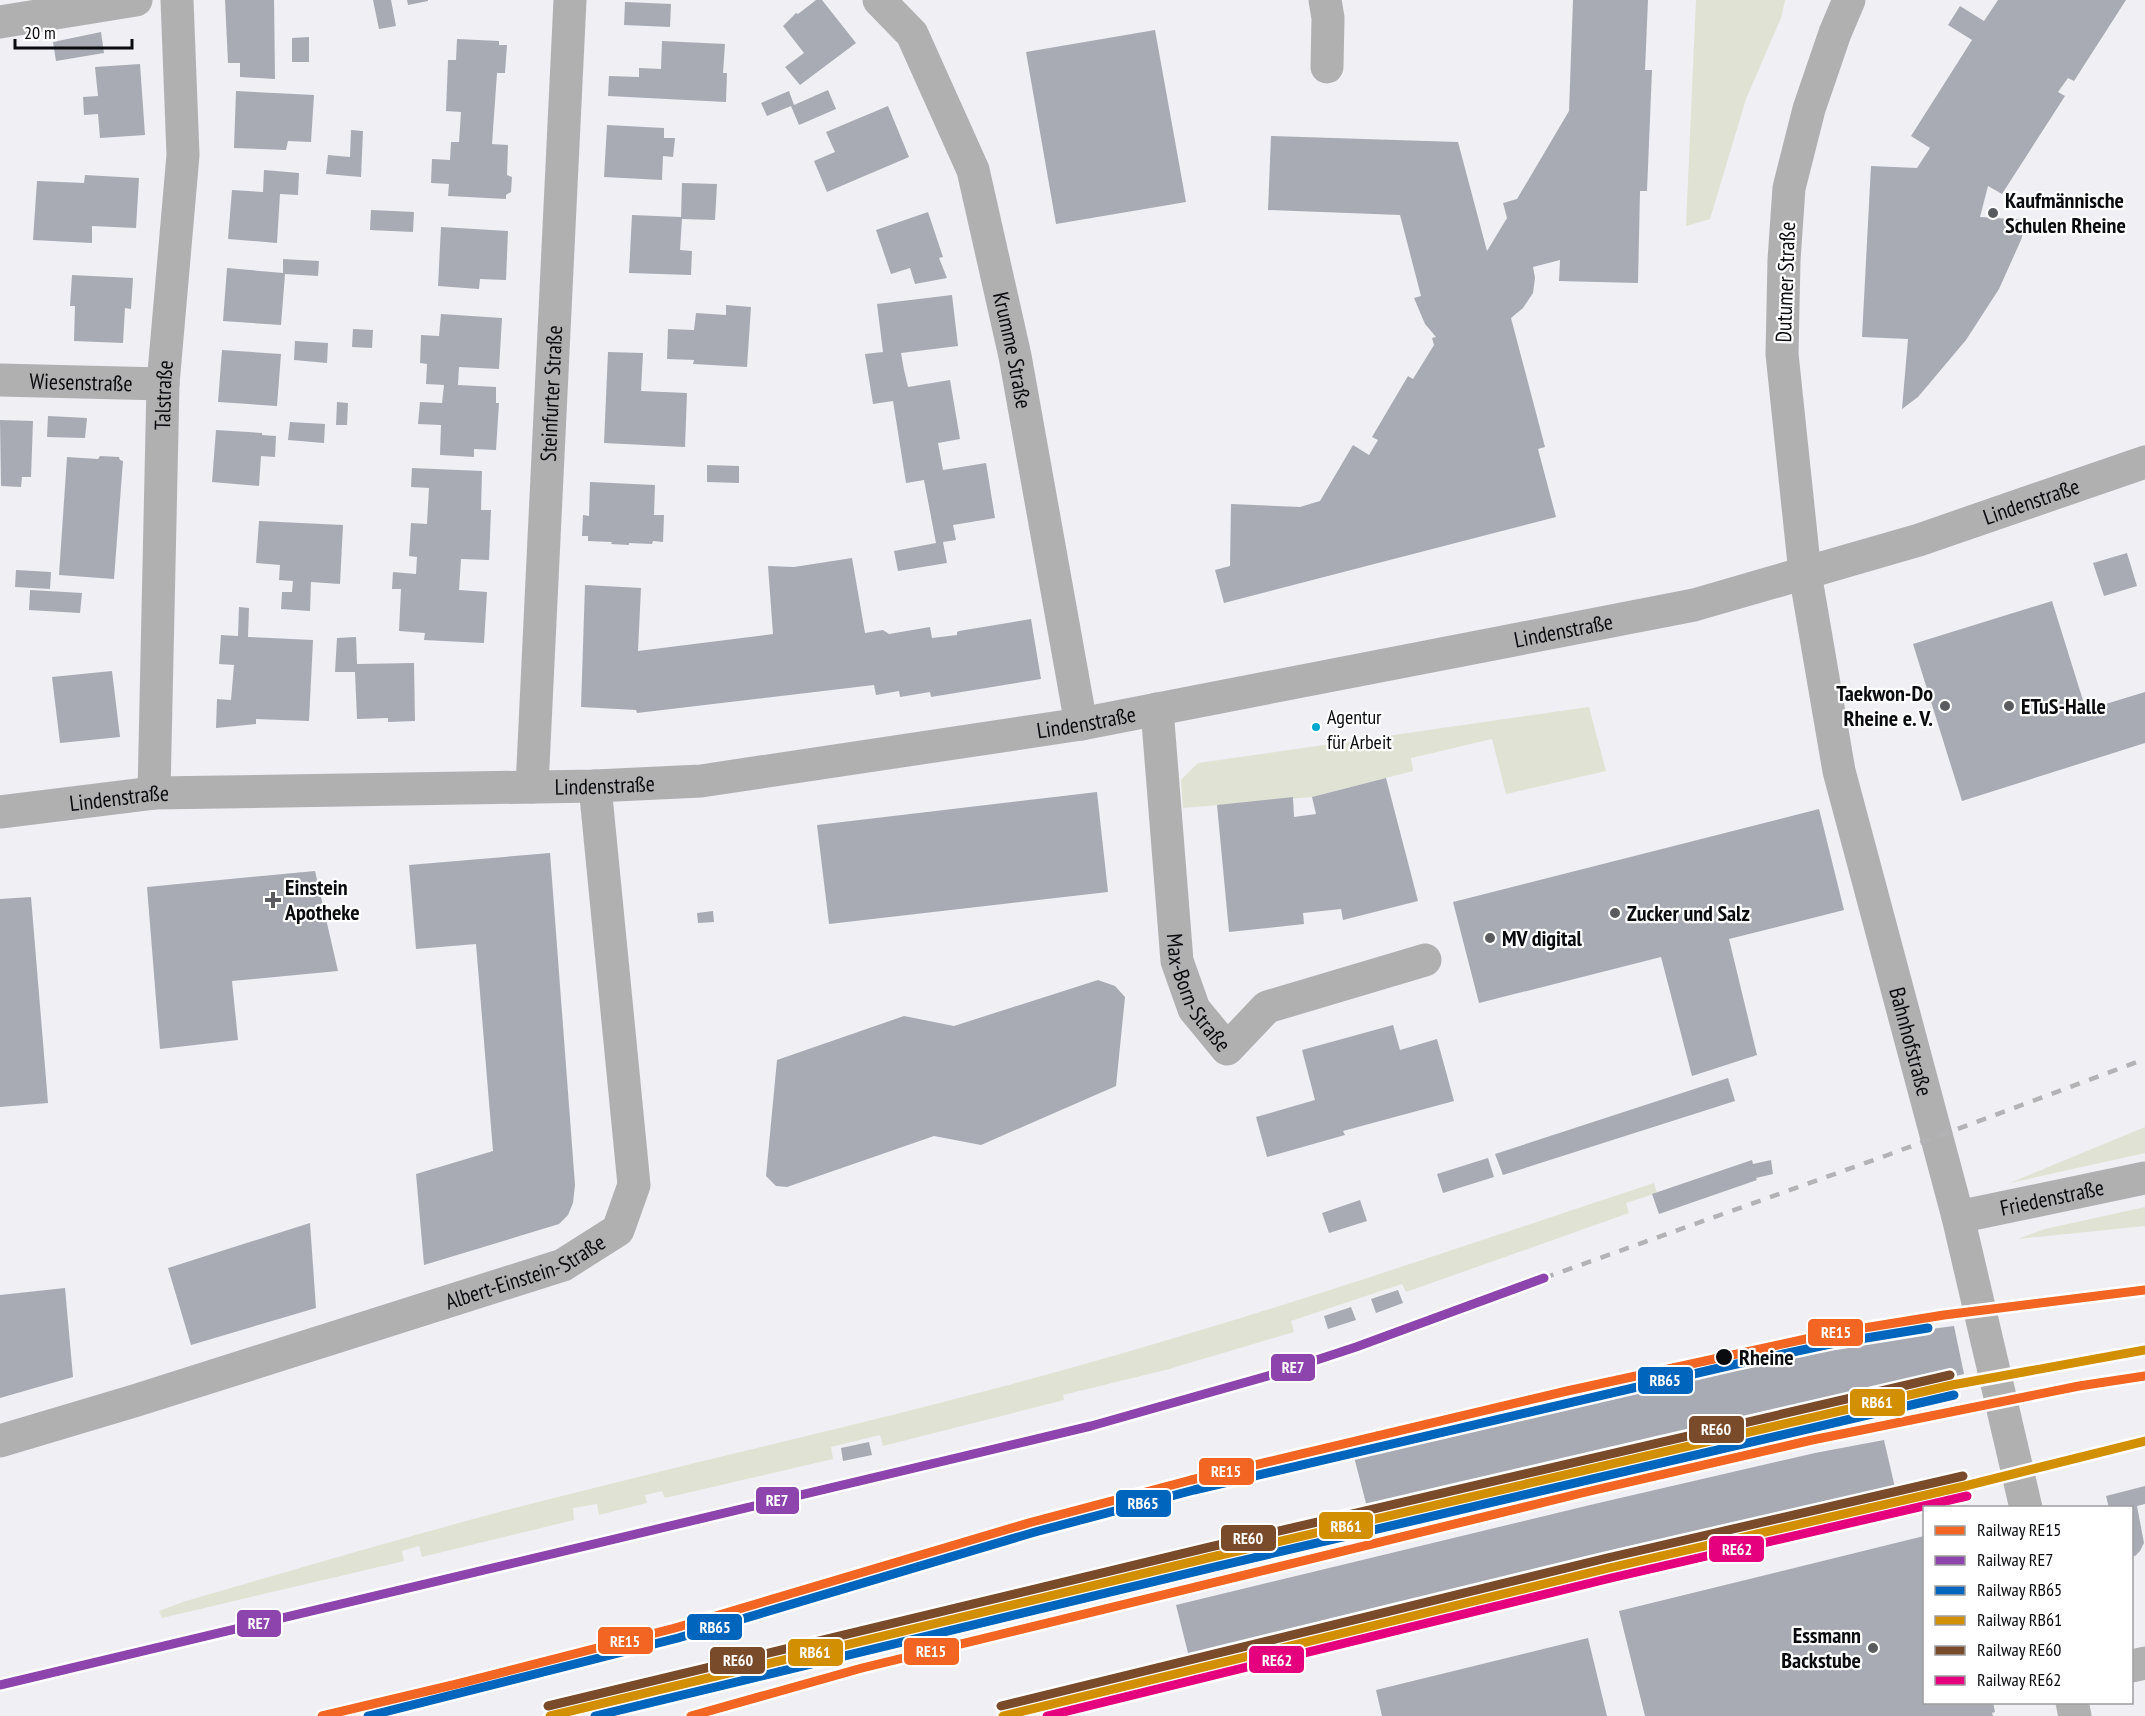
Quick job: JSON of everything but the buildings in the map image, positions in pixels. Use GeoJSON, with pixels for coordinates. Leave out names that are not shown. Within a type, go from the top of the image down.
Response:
{"type":"FeatureCollection","features":[{"type":"Feature","properties":{"kind":"street"},"geometry":{"type":"LineString","coordinates":[[0,22],[136,0]]}},
{"type":"Feature","properties":{"kind":"street","name":"Talstraße"},"geometry":{"type":"LineString","coordinates":[[154,793],[163,384],[183,155],[177,0]]}},
{"type":"Feature","properties":{"kind":"street","name":"Steinfurter Straße"},"geometry":{"type":"LineString","coordinates":[[532,787],[570,0]]}},
{"type":"Feature","properties":{"kind":"street","name":"Krumme Straße"},"geometry":{"type":"LineString","coordinates":[[879,0],[912,34],[973,170],[1015,356],[1081,724]]}},
{"type":"Feature","properties":{"kind":"street"},"geometry":{"type":"LineString","coordinates":[[1325,0],[1328,18],[1327,67]]}},
{"type":"Feature","properties":{"kind":"street","name":"Dutumer Straße"},"geometry":{"type":"LineString","coordinates":[[1805,573],[1782,354],[1785,239],[1789,188],[1809,108],[1849,0]]}},
{"type":"Feature","properties":{"kind":"street","name":"Wiesenstraße"},"geometry":{"type":"LineString","coordinates":[[0,380],[163,384]]}},
{"type":"Feature","properties":{"kind":"street","name":"Lindenstraße"},"geometry":{"type":"LineString","coordinates":[[0,812],[154,793],[595,786],[701,781],[1081,724],[1694,605],[1919,540],[2145,462]]}},
{"type":"Feature","properties":{"kind":"street","name":"Bahnhofstraße"},"geometry":{"type":"LineString","coordinates":[[1805,573],[1839,771],[1958,1217],[2026,1506]]}},
{"type":"Feature","properties":{"kind":"street","name":"Max-Born-Straße"},"geometry":{"type":"LineString","coordinates":[[1157,709],[1177,961],[1194,1009],[1227,1049],[1267,1007],[1425,960]]}},
{"type":"Feature","properties":{"kind":"street","name":"Albert-Einstein-Straße"},"geometry":{"type":"LineString","coordinates":[[0,1441],[145,1398],[563,1265],[618,1230],[634,1185],[595,786]]}},
{"type":"Feature","properties":{"kind":"street","name":"Friedenstraße"},"geometry":{"type":"LineString","coordinates":[[1958,1217],[2145,1178]]}},
{"type":"Feature","properties":{"kind":"green space"},"geometry":{"type":"Polygon","coordinates":[[[1696,0],[1785,0],[1781,18],[1746,99],[1710,219],[1686,226],[1696,0]]]}},
{"type":"Feature","properties":{"kind":"green space"},"geometry":{"type":"Polygon","coordinates":[[[1589,707],[1606,771],[1506,794],[1492,739],[1411,758],[1413,771],[1312,797],[1183,808],[1181,780],[1198,763],[1589,707]]]}},
{"type":"Feature","properties":{"kind":"green space"},"geometry":{"type":"Polygon","coordinates":[[[2145,1127],[2145,1153],[2010,1183],[2145,1127]]]}},
{"type":"Feature","properties":{"kind":"green space"},"geometry":{"type":"Polygon","coordinates":[[[1654,1183],[1657,1193],[1626,1203],[1629,1213],[1406,1292],[1402,1284],[1291,1321],[1294,1332],[1169,1369],[1063,1395],[1064,1400],[883,1446],[880,1435],[831,1447],[833,1459],[665,1498],[662,1491],[645,1495],[647,1503],[599,1515],[597,1504],[573,1508],[574,1520],[422,1557],[419,1546],[402,1551],[404,1561],[162,1618],[159,1611],[390,1542],[494,1514],[1061,1371],[1325,1291],[1654,1183]]]}},
{"type":"Feature","properties":{"kind":"green space"},"geometry":{"type":"Polygon","coordinates":[[[2145,1207],[2145,1226],[2018,1239],[2045,1229],[2145,1207]]]}},
{"type":"Feature","properties":{"kind":"railway"},"geometry":{"type":"LineString","coordinates":[[1544,1278],[1885,1156],[2145,1059]]}},
{"type":"Feature","properties":{"kind":"rail line","name":"RE7"},"geometry":{"type":"LineString","coordinates":[[0,1685],[1091,1426],[1271,1375],[1356,1347],[1544,1278]]}},
{"type":"Feature","properties":{"kind":"rail line","name":"RE15"},"geometry":{"type":"LineString","coordinates":[[322,1716],[675,1628],[1032,1522],[1191,1480],[1567,1391],[1833,1333],[1944,1315],[2145,1290]]}},
{"type":"Feature","properties":{"kind":"rail line","name":"RB65"},"geometry":{"type":"LineString","coordinates":[[368,1716],[678,1638],[1035,1532],[1194,1490],[1732,1365],[1835,1343],[1928,1328]]}},
{"type":"Feature","properties":{"kind":"rail line","name":"RB61"},"geometry":{"type":"LineString","coordinates":[[550,1716],[1212,1557],[1952,1385],[2145,1350]]}},
{"type":"Feature","properties":{"kind":"rail line","name":"RE60"},"geometry":{"type":"LineString","coordinates":[[548,1706],[1210,1547],[1950,1375]]}},
{"type":"Feature","properties":{"kind":"rail line","name":"RE15"},"geometry":{"type":"LineString","coordinates":[[691,1716],[862,1668],[1586,1492],[1812,1440],[2079,1386],[2145,1376]]}},
{"type":"Feature","properties":{"kind":"rail line","name":"RB65"},"geometry":{"type":"LineString","coordinates":[[595,1716],[1214,1567],[1954,1395]]}},
{"type":"Feature","properties":{"kind":"rail line","name":"RB61"},"geometry":{"type":"LineString","coordinates":[[1003,1716],[1609,1568],[1965,1486],[2145,1441]]}},
{"type":"Feature","properties":{"kind":"rail line","name":"RE60"},"geometry":{"type":"LineString","coordinates":[[1001,1706],[1607,1558],[1963,1476]]}},
{"type":"Feature","properties":{"kind":"rail line","name":"RE62"},"geometry":{"type":"LineString","coordinates":[[1924,1506],[1967,1496]]}},
{"type":"Feature","properties":{"kind":"rail line","name":"RE62"},"geometry":{"type":"LineString","coordinates":[[1047,1716],[1611,1578],[1923,1506]]}},
{"type":"Feature","properties":{"kind":"place","name":"Kaufmännische Schulen Rheine"},"geometry":{"type":"Point","coordinates":[1993,213]}},
{"type":"Feature","properties":{"kind":"place","name":"Taekwon-Do Rheine e. V."},"geometry":{"type":"Point","coordinates":[1945,706]}},
{"type":"Feature","properties":{"kind":"place","name":"ETuS-Halle"},"geometry":{"type":"Point","coordinates":[2009,706]}},
{"type":"Feature","properties":{"kind":"place","name":"Agentur für Arbeit"},"geometry":{"type":"Point","coordinates":[1316,727]}},
{"type":"Feature","properties":{"kind":"place","name":"Einstein Apotheke"},"geometry":{"type":"Point","coordinates":[273,900]}},
{"type":"Feature","properties":{"kind":"place","name":"Zucker und Salz"},"geometry":{"type":"Point","coordinates":[1615,913]}},
{"type":"Feature","properties":{"kind":"place","name":"MV digital"},"geometry":{"type":"Point","coordinates":[1490,938]}},
{"type":"Feature","properties":{"kind":"place","name":"Rheine"},"geometry":{"type":"Point","coordinates":[1724,1357]}},
{"type":"Feature","properties":{"kind":"place","name":"Essmann Backstube"},"geometry":{"type":"Point","coordinates":[1873,1648]}}]}
